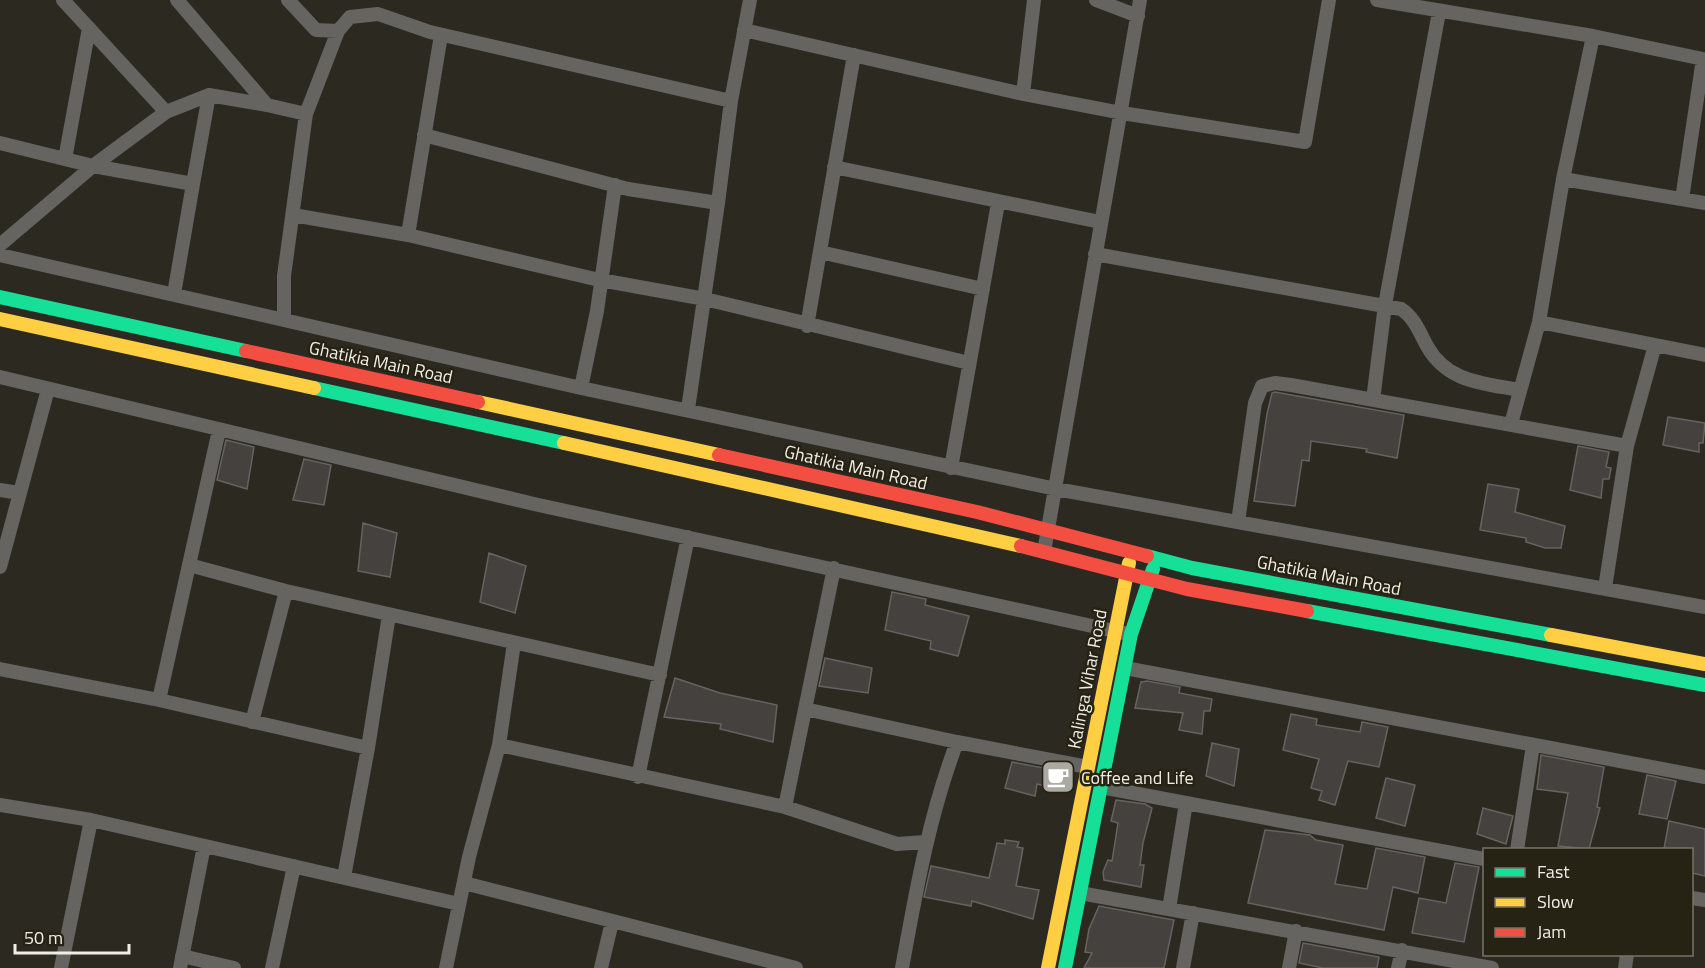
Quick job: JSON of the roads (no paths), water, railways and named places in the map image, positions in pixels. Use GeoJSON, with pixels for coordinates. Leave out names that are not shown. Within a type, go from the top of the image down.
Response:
{"type":"FeatureCollection","features":[{"type":"Feature","properties":{"kind":"street"},"geometry":{"type":"LineString","coordinates":[[63,0],[166,112]]}},
{"type":"Feature","properties":{"kind":"street"},"geometry":{"type":"LineString","coordinates":[[177,0],[267,105]]}},
{"type":"Feature","properties":{"kind":"street"},"geometry":{"type":"LineString","coordinates":[[288,0],[316,30],[338,31]]}},
{"type":"Feature","properties":{"kind":"street"},"geometry":{"type":"LineString","coordinates":[[688,410],[731,101],[750,0]]}},
{"type":"Feature","properties":{"kind":"street"},"geometry":{"type":"LineString","coordinates":[[1023,94],[1034,0]]}},
{"type":"Feature","properties":{"kind":"street"},"geometry":{"type":"LineString","coordinates":[[1096,0],[1138,16]]}},
{"type":"Feature","properties":{"kind":"street"},"geometry":{"type":"LineString","coordinates":[[1044,552],[1140,0]]}},
{"type":"Feature","properties":{"kind":"street"},"geometry":{"type":"LineString","coordinates":[[744,30],[1023,94],[1122,113],[1305,142],[1329,0]]}},
{"type":"Feature","properties":{"kind":"street"},"geometry":{"type":"LineString","coordinates":[[1377,0],[1439,12],[1704,53],[1682,199]]}},
{"type":"Feature","properties":{"kind":"street"},"geometry":{"type":"LineString","coordinates":[[284,319],[284,276],[306,114],[338,31],[350,17],[378,7],[441,35],[731,101]]}},
{"type":"Feature","properties":{"kind":"street"},"geometry":{"type":"LineString","coordinates":[[1373,400],[1385,305],[1439,12]]}},
{"type":"Feature","properties":{"kind":"street"},"geometry":{"type":"LineString","coordinates":[[65,159],[89,28]]}},
{"type":"Feature","properties":{"kind":"street"},"geometry":{"type":"LineString","coordinates":[[408,235],[441,35]]}},
{"type":"Feature","properties":{"kind":"street"},"geometry":{"type":"LineString","coordinates":[[1511,424],[1539,322],[1563,179],[1593,36]]}},
{"type":"Feature","properties":{"kind":"street"},"geometry":{"type":"LineString","coordinates":[[807,326],[854,55]]}},
{"type":"Feature","properties":{"kind":"street"},"geometry":{"type":"LineString","coordinates":[[174,294],[209,95]]}},
{"type":"Feature","properties":{"kind":"street"},"geometry":{"type":"LineString","coordinates":[[0,245],[93,166],[166,112],[209,95],[306,114]]}},
{"type":"Feature","properties":{"kind":"street"},"geometry":{"type":"LineString","coordinates":[[424,135],[615,185],[718,203]]}},
{"type":"Feature","properties":{"kind":"street"},"geometry":{"type":"LineString","coordinates":[[0,142],[93,166],[193,184]]}},
{"type":"Feature","properties":{"kind":"street"},"geometry":{"type":"LineString","coordinates":[[834,167],[998,203],[1100,222]]}},
{"type":"Feature","properties":{"kind":"street"},"geometry":{"type":"LineString","coordinates":[[1563,179],[1705,203]]}},
{"type":"Feature","properties":{"kind":"street"},"geometry":{"type":"LineString","coordinates":[[581,388],[597,311],[615,185]]}},
{"type":"Feature","properties":{"kind":"street"},"geometry":{"type":"LineString","coordinates":[[951,468],[998,203]]}},
{"type":"Feature","properties":{"kind":"street"},"geometry":{"type":"LineString","coordinates":[[293,215],[408,235],[600,279],[705,299],[807,326],[969,363]]}},
{"type":"Feature","properties":{"kind":"street"},"geometry":{"type":"LineString","coordinates":[[820,252],[982,289]]}},
{"type":"Feature","properties":{"kind":"street"},"geometry":{"type":"LineString","coordinates":[[0,255],[581,388],[951,468],[1705,607]]}},
{"type":"Feature","properties":{"kind":"street"},"geometry":{"type":"LineString","coordinates":[[1095,255],[1385,305],[1407,313],[1435,359],[1447,371],[1469,381],[1519,390]]}},
{"type":"Feature","properties":{"kind":"street","name":"Ghatikia Main Road"},"geometry":{"type":"LineString","coordinates":[[0,297],[977,512],[1215,573],[1705,664]]}},
{"type":"Feature","properties":{"kind":"street"},"geometry":{"type":"LineString","coordinates":[[0,319],[972,533],[1187,590],[1705,685]]}},
{"type":"Feature","properties":{"kind":"street"},"geometry":{"type":"LineString","coordinates":[[1539,322],[1705,355]]}},
{"type":"Feature","properties":{"kind":"street"},"geometry":{"type":"LineString","coordinates":[[1605,588],[1627,446],[1654,345]]}},
{"type":"Feature","properties":{"kind":"street"},"geometry":{"type":"LineString","coordinates":[[0,377],[534,504],[1131,634]]}},
{"type":"Feature","properties":{"kind":"street"},"geometry":{"type":"LineString","coordinates":[[1238,522],[1255,403],[1262,386],[1275,383],[1627,446]]}},
{"type":"Feature","properties":{"kind":"street"},"geometry":{"type":"LineString","coordinates":[[0,567],[48,389]]}},
{"type":"Feature","properties":{"kind":"street"},"geometry":{"type":"LineString","coordinates":[[159,700],[219,430]]}},
{"type":"Feature","properties":{"kind":"street"},"geometry":{"type":"LineString","coordinates":[[0,490],[19,494]]}},
{"type":"Feature","properties":{"kind":"street"},"geometry":{"type":"LineString","coordinates":[[638,777],[688,537]]}},
{"type":"Feature","properties":{"kind":"street","name":"Kalinga Vihar Road"},"geometry":{"type":"LineString","coordinates":[[1048,968],[1131,553]]}},
{"type":"Feature","properties":{"kind":"street","name":"Kalinga Vihar Road"},"geometry":{"type":"LineString","coordinates":[[1065,968],[1131,634],[1151,580],[1156,559]]}},
{"type":"Feature","properties":{"kind":"street"},"geometry":{"type":"LineString","coordinates":[[189,565],[286,591],[660,675]]}},
{"type":"Feature","properties":{"kind":"street"},"geometry":{"type":"LineString","coordinates":[[785,807],[834,568]]}},
{"type":"Feature","properties":{"kind":"street"},"geometry":{"type":"LineString","coordinates":[[252,722],[286,591]]}},
{"type":"Feature","properties":{"kind":"street"},"geometry":{"type":"LineString","coordinates":[[344,878],[389,615]]}},
{"type":"Feature","properties":{"kind":"street"},"geometry":{"type":"LineString","coordinates":[[446,968],[459,904],[499,745],[514,643]]}},
{"type":"Feature","properties":{"kind":"street"},"geometry":{"type":"LineString","coordinates":[[1125,668],[1705,777]]}},
{"type":"Feature","properties":{"kind":"street"},"geometry":{"type":"LineString","coordinates":[[0,669],[159,700],[368,748]]}},
{"type":"Feature","properties":{"kind":"street"},"geometry":{"type":"LineString","coordinates":[[805,709],[957,742],[1088,767]]}},
{"type":"Feature","properties":{"kind":"street"},"geometry":{"type":"LineString","coordinates":[[902,968],[925,842],[939,789],[957,742]]}},
{"type":"Feature","properties":{"kind":"street"},"geometry":{"type":"LineString","coordinates":[[499,745],[638,777],[785,807],[897,844],[925,842]]}},
{"type":"Feature","properties":{"kind":"street"},"geometry":{"type":"LineString","coordinates":[[1517,848],[1533,745]]}},
{"type":"Feature","properties":{"kind":"street"},"geometry":{"type":"LineString","coordinates":[[1101,787],[1483,859]]}},
{"type":"Feature","properties":{"kind":"street"},"geometry":{"type":"LineString","coordinates":[[1169,909],[1186,803]]}},
{"type":"Feature","properties":{"kind":"street"},"geometry":{"type":"LineString","coordinates":[[0,806],[91,820],[459,904]]}},
{"type":"Feature","properties":{"kind":"street"},"geometry":{"type":"LineString","coordinates":[[61,968],[91,820]]}},
{"type":"Feature","properties":{"kind":"street"},"geometry":{"type":"LineString","coordinates":[[204,846],[181,962],[234,968]]}},
{"type":"Feature","properties":{"kind":"street"},"geometry":{"type":"LineString","coordinates":[[272,968],[294,866]]}},
{"type":"Feature","properties":{"kind":"street"},"geometry":{"type":"LineString","coordinates":[[464,883],[754,963],[796,968]]}},
{"type":"Feature","properties":{"kind":"street"},"geometry":{"type":"LineString","coordinates":[[1080,893],[1492,968]]}},
{"type":"Feature","properties":{"kind":"street"},"geometry":{"type":"LineString","coordinates":[[1183,968],[1193,913]]}},
{"type":"Feature","properties":{"kind":"street"},"geometry":{"type":"LineString","coordinates":[[601,968],[612,922]]}},
{"type":"Feature","properties":{"kind":"street"},"geometry":{"type":"LineString","coordinates":[[1289,968],[1296,931]]}},
{"type":"Feature","properties":{"kind":"street"},"geometry":{"type":"LineString","coordinates":[[1398,968],[1402,950]]}},
{"type":"Feature","properties":{"kind":"place","name":"Coffee and Life"},"geometry":{"type":"Point","coordinates":[1058,777]}}]}
